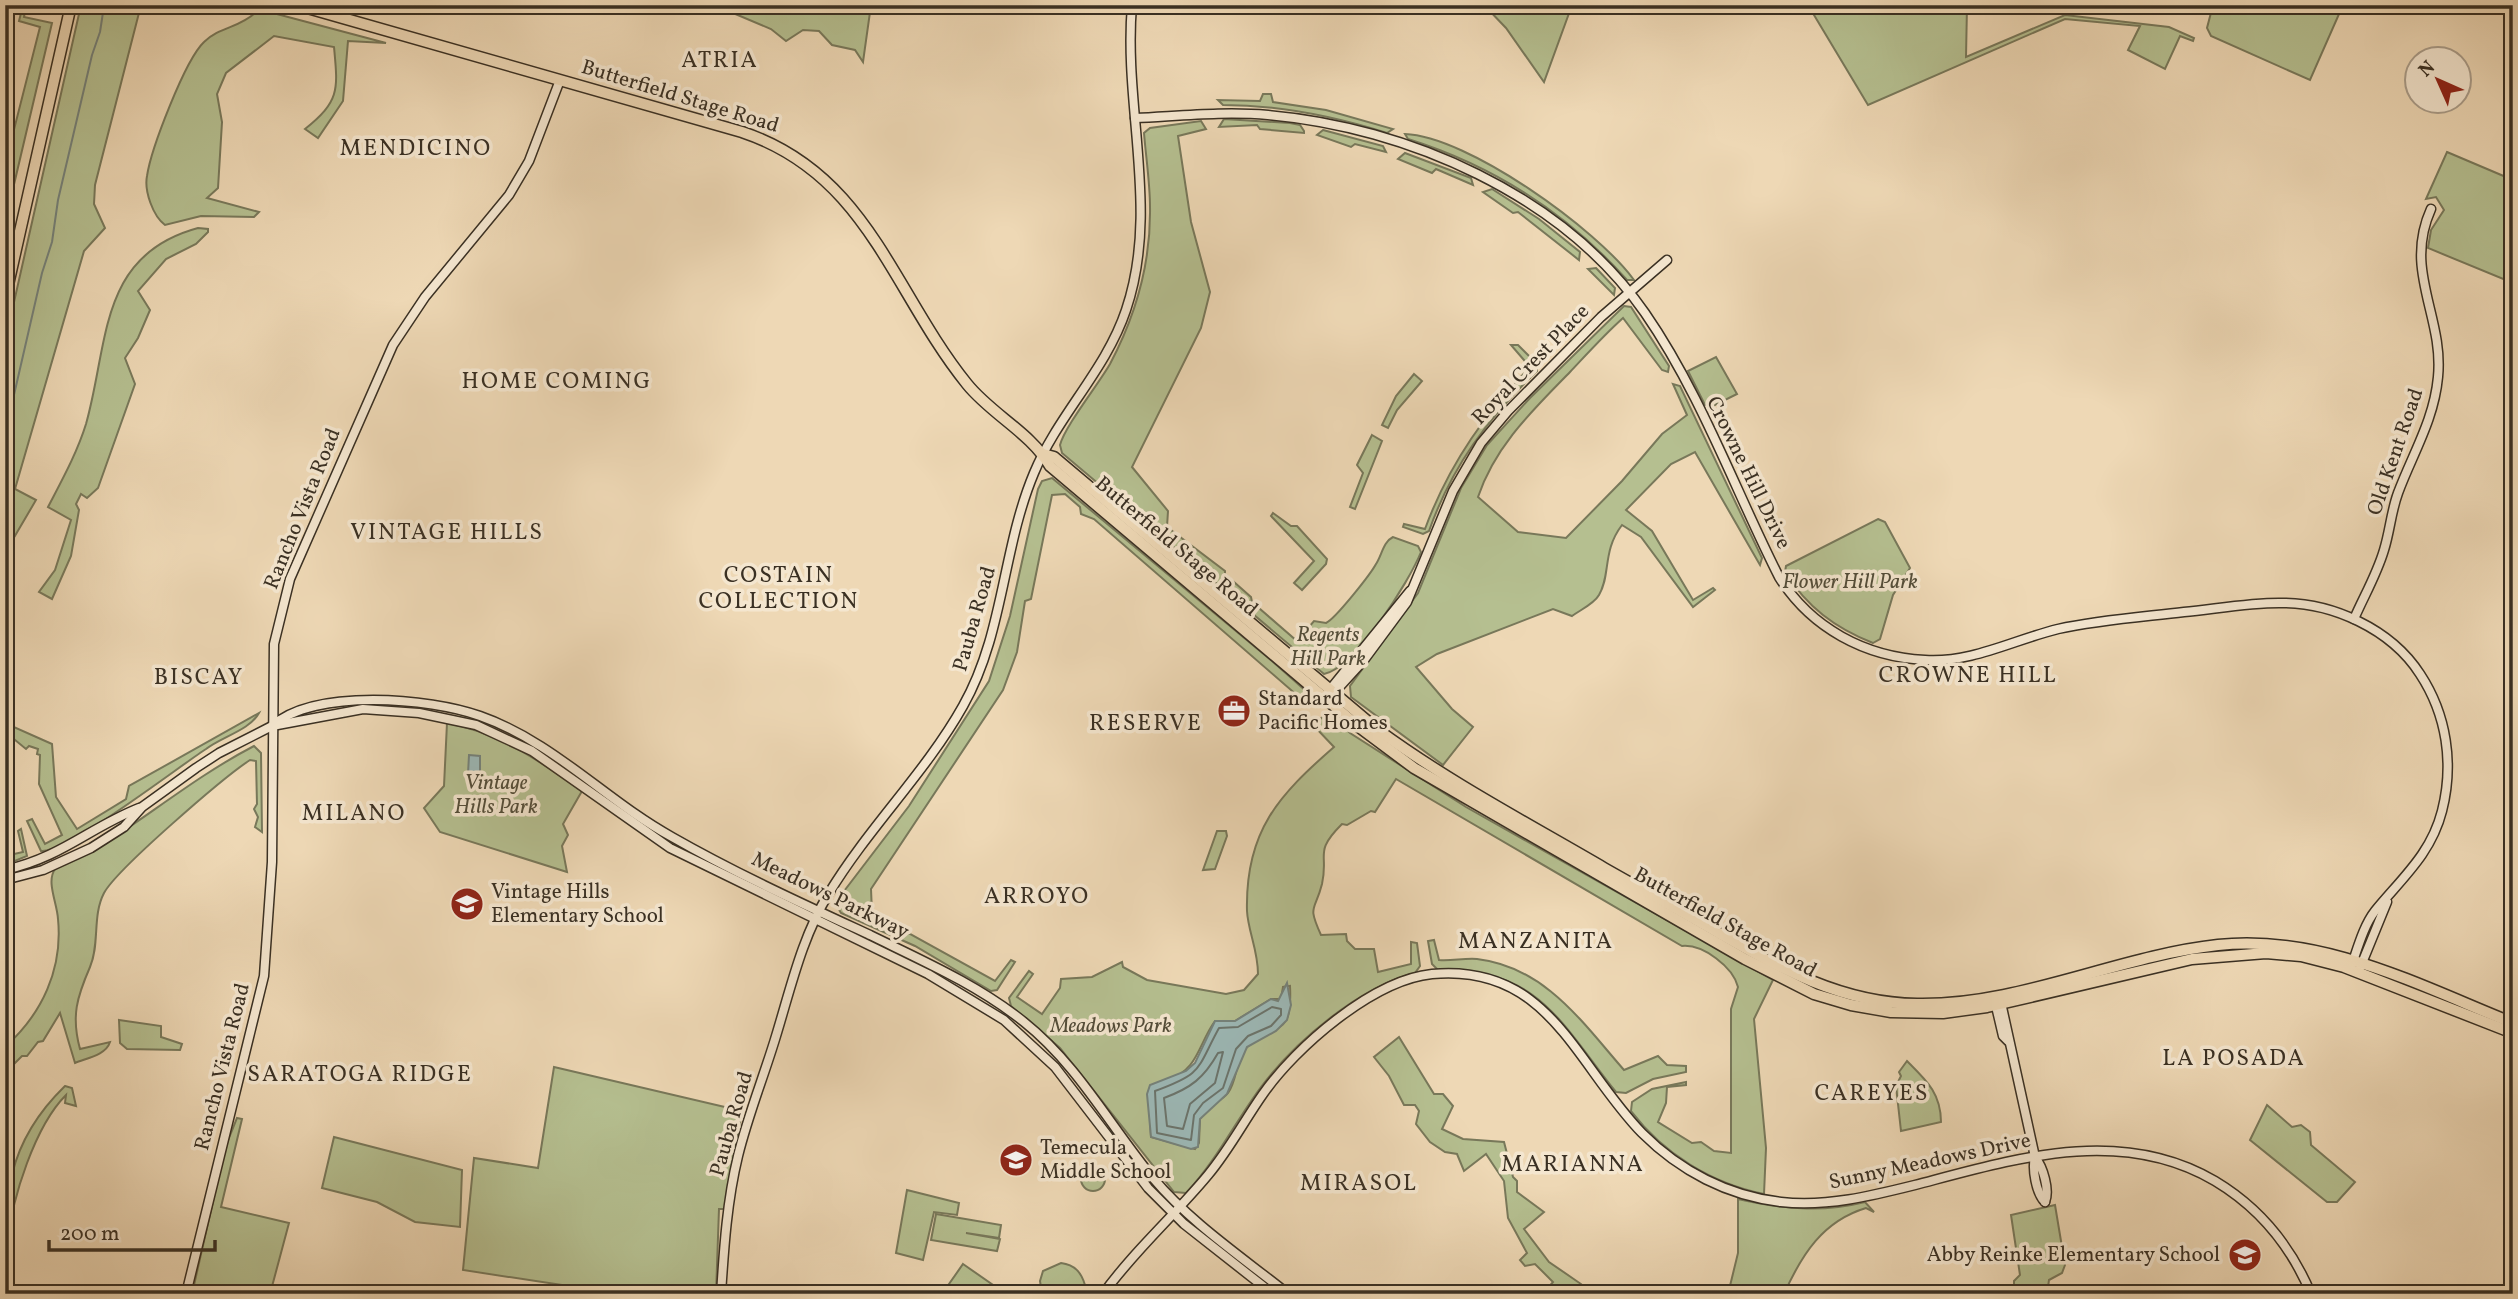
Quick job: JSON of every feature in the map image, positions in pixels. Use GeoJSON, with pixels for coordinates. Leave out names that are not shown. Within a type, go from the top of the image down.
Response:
{"type":"FeatureCollection","features":[{"type":"Feature","properties":{"kind":"main road"},"geometry":{"type":"LineString","coordinates":[[5,298],[8,253],[71,5]]}},
{"type":"Feature","properties":{"kind":"main road","name":"Butterfield Stage Road"},"geometry":{"type":"LineString","coordinates":[[297,5],[757,137],[792,154],[818,173],[865,224],[947,358],[972,390],[1043,454],[1050,466],[1330,693],[1398,756],[1448,790],[1800,988],[1851,1006],[1891,1012],[1943,1013],[2216,945],[2278,944],[2356,966],[2513,1023]]}},
{"type":"Feature","properties":{"kind":"main road","name":"Pauba Road"},"geometry":{"type":"LineString","coordinates":[[722,1294],[726,1232],[739,1154],[799,959],[819,911],[839,877],[954,721],[974,686],[991,640],[1026,495],[1043,454],[1106,354],[1130,297],[1138,262],[1142,216],[1135,118],[1132,5]]}},
{"type":"Feature","properties":{"kind":"main road","name":"Rancho Vista Road"},"geometry":{"type":"LineString","coordinates":[[186,1294],[264,976],[272,862],[275,636],[290,579],[378,376],[411,316],[509,195],[529,161],[560,80]]}},
{"type":"Feature","properties":{"kind":"main road","name":"Crowne Hill Drive"},"geometry":{"type":"LineString","coordinates":[[1135,118],[1225,113],[1290,117],[1429,152],[1507,188],[1571,236],[1629,293],[1673,358],[1783,584],[1817,621],[1851,642],[1905,658],[1943,660],[1977,655],[2068,628],[2279,603],[2306,606],[2354,619],[2388,640],[2417,670],[2435,702],[2445,736],[2447,785],[2433,838],[2415,868],[2388,900],[2356,966]]}},
{"type":"Feature","properties":{"kind":"main road","name":"Old Kent Road"},"geometry":{"type":"LineString","coordinates":[[2354,619],[2385,549],[2398,491],[2433,408],[2438,374],[2437,350],[2419,258],[2421,234],[2431,209]]}},
{"type":"Feature","properties":{"kind":"main road","name":"Royal Crest Place"},"geometry":{"type":"LineString","coordinates":[[1330,693],[1412,590],[1453,491],[1481,443],[1549,368],[1667,260]]}},
{"type":"Feature","properties":{"kind":"main road","name":"Meadows Parkway"},"geometry":{"type":"LineString","coordinates":[[272,726],[283,716],[352,702],[420,703],[480,716],[537,742],[660,831],[961,980],[1020,1018],[1087,1088],[1136,1157],[1180,1206],[1288,1294]]}},
{"type":"Feature","properties":{"kind":"main road","name":"Meadows Parkway"},"geometry":{"type":"LineString","coordinates":[[5,880],[43,870],[91,848],[124,827],[142,807],[219,752],[272,726],[363,709],[419,713],[476,725],[532,751],[662,844],[956,989],[1022,1034],[1062,1074],[1135,1171],[1173,1213],[1273,1294]]}},
{"type":"Feature","properties":{"kind":"main road","name":"Meadows Parkway"},"geometry":{"type":"LineString","coordinates":[[5,870],[39,862],[92,834],[117,817],[142,807]]}},
{"type":"Feature","properties":{"kind":"main road","name":"Butterfield Stage Road"},"geometry":{"type":"LineString","coordinates":[[2356,966],[2513,1033]]}},
{"type":"Feature","properties":{"kind":"main road","name":"Sunny Meadows Drive"},"geometry":{"type":"LineString","coordinates":[[1103,1294],[1221,1160],[1264,1093],[1301,1051],[1370,996],[1429,974],[1482,977],[1518,990],[1539,1004],[1633,1122],[1656,1146],[1697,1176],[1741,1194],[1789,1202],[1829,1203],[2035,1157],[2080,1149],[2121,1150],[2165,1159],[2206,1176],[2244,1201],[2279,1237],[2300,1269],[2311,1294]]}},
{"type":"Feature","properties":{"kind":"main road"},"geometry":{"type":"LineString","coordinates":[[1998,999],[2003,1036],[2008,1041],[2035,1157]]}},
{"type":"Feature","properties":{"kind":"green space"},"geometry":{"type":"Polygon","coordinates":[[[17,5],[26,5],[24,17],[52,23],[8,210],[5,238],[5,165],[40,27],[19,21],[21,13],[17,5]]]}},
{"type":"Feature","properties":{"kind":"green space"},"geometry":{"type":"Polygon","coordinates":[[[81,5],[141,5],[95,185],[94,204],[105,228],[84,251],[15,489],[36,500],[9,546],[5,546],[5,342],[81,5]]]}},
{"type":"Feature","properties":{"kind":"green space"},"geometry":{"type":"Polygon","coordinates":[[[223,5],[258,9],[386,43],[348,41],[343,101],[318,138],[305,129],[325,110],[334,94],[334,47],[274,36],[226,73],[217,94],[222,122],[218,188],[207,198],[259,212],[254,217],[201,216],[165,225],[153,209],[146,182],[155,146],[170,106],[188,67],[204,42],[255,13],[223,5]]]}},
{"type":"Feature","properties":{"kind":"green space"},"geometry":{"type":"Polygon","coordinates":[[[714,5],[871,5],[863,62],[855,50],[832,45],[819,31],[803,30],[786,41],[771,29],[714,5]]]}},
{"type":"Feature","properties":{"kind":"green space"},"geometry":{"type":"Polygon","coordinates":[[[1484,5],[1572,5],[1544,82],[1506,28],[1484,5]]]}},
{"type":"Feature","properties":{"kind":"green space"},"geometry":{"type":"Polygon","coordinates":[[[1808,5],[1967,6],[1966,57],[2065,15],[2169,27],[2194,38],[2193,41],[2180,36],[2165,69],[2128,50],[2140,26],[2065,19],[1868,105],[1808,5]]]}},
{"type":"Feature","properties":{"kind":"green space"},"geometry":{"type":"Polygon","coordinates":[[[2213,5],[2343,5],[2310,80],[2211,36],[2207,28],[2213,5]]]}},
{"type":"Feature","properties":{"kind":"green space"},"geometry":{"type":"Polygon","coordinates":[[[1263,94],[1271,94],[1273,102],[1326,110],[1393,129],[1387,133],[1347,121],[1265,107],[1223,105],[1218,100],[1260,101],[1263,94]]]}},
{"type":"Feature","properties":{"kind":"green space"},"geometry":{"type":"Polygon","coordinates":[[[1224,119],[1290,123],[1300,125],[1304,133],[1260,129],[1257,125],[1219,127],[1224,119]]]}},
{"type":"Feature","properties":{"kind":"green space","name":"Regents Hill Park"},"geometry":{"type":"Polygon","coordinates":[[[1201,121],[1206,129],[1178,136],[1191,222],[1210,292],[1201,328],[1132,467],[1168,511],[1167,527],[1225,571],[1225,574],[1251,597],[1252,602],[1297,641],[1314,621],[1326,623],[1337,614],[1372,570],[1390,539],[1393,537],[1418,546],[1421,552],[1415,566],[1380,622],[1351,657],[1324,674],[1062,453],[1060,445],[1068,427],[1110,364],[1127,327],[1140,288],[1150,228],[1144,133],[1150,128],[1201,121]]]}},
{"type":"Feature","properties":{"kind":"green space"},"geometry":{"type":"Polygon","coordinates":[[[1323,130],[1383,146],[1386,152],[1355,144],[1351,147],[1317,135],[1323,130]]]}},
{"type":"Feature","properties":{"kind":"green space"},"geometry":{"type":"Polygon","coordinates":[[[1405,134],[1431,139],[1462,150],[1529,189],[1591,236],[1634,280],[1627,280],[1580,233],[1527,194],[1470,163],[1408,139],[1405,134]]]}},
{"type":"Feature","properties":{"kind":"green space"},"geometry":{"type":"Polygon","coordinates":[[[2447,152],[2513,180],[2513,283],[2428,248],[2431,230],[2444,210],[2436,197],[2426,199],[2447,152]]]}},
{"type":"Feature","properties":{"kind":"green space"},"geometry":{"type":"Polygon","coordinates":[[[1405,153],[1471,178],[1473,185],[1436,169],[1432,173],[1398,159],[1405,153]]]}},
{"type":"Feature","properties":{"kind":"green space"},"geometry":{"type":"Polygon","coordinates":[[[1492,189],[1539,219],[1580,252],[1579,260],[1518,212],[1513,213],[1483,192],[1492,189]]]}},
{"type":"Feature","properties":{"kind":"green space"},"geometry":{"type":"Polygon","coordinates":[[[198,228],[208,229],[208,232],[196,244],[166,259],[138,291],[150,310],[138,338],[125,358],[135,384],[98,488],[87,498],[81,494],[76,504],[79,510],[71,556],[52,599],[39,592],[55,570],[71,520],[48,507],[74,456],[86,424],[113,306],[125,281],[142,259],[165,241],[198,228]]]}},
{"type":"Feature","properties":{"kind":"green space"},"geometry":{"type":"Polygon","coordinates":[[[1596,268],[1615,288],[1614,295],[1588,269],[1596,268]]]}},
{"type":"Feature","properties":{"kind":"green space"},"geometry":{"type":"Polygon","coordinates":[[[1624,306],[1631,307],[1669,366],[1668,372],[1662,370],[1623,318],[1516,430],[1494,461],[1478,497],[1518,532],[1566,538],[1622,481],[1662,434],[1687,415],[1673,384],[1680,386],[1762,558],[1760,565],[1695,452],[1671,464],[1626,510],[1652,531],[1693,600],[1713,588],[1715,590],[1693,607],[1641,537],[1622,525],[1609,553],[1603,587],[1597,598],[1587,607],[1572,616],[1553,609],[1437,654],[1416,667],[1452,709],[1473,727],[1443,765],[1351,697],[1350,686],[1418,593],[1461,488],[1487,445],[1530,398],[1624,306]]]}},
{"type":"Feature","properties":{"kind":"green space"},"geometry":{"type":"Polygon","coordinates":[[[1511,345],[1518,345],[1537,364],[1537,371],[1473,444],[1449,485],[1429,531],[1423,534],[1403,527],[1404,524],[1425,529],[1456,462],[1497,403],[1530,367],[1511,345]]]}},
{"type":"Feature","properties":{"kind":"green space"},"geometry":{"type":"Polygon","coordinates":[[[1716,357],[1737,394],[1711,407],[1705,405],[1688,371],[1716,357]]]}},
{"type":"Feature","properties":{"kind":"green space"},"geometry":{"type":"Polygon","coordinates":[[[1414,374],[1422,381],[1397,410],[1388,428],[1382,425],[1396,396],[1414,374]]]}},
{"type":"Feature","properties":{"kind":"green space"},"geometry":{"type":"Polygon","coordinates":[[[1372,435],[1382,441],[1355,509],[1350,507],[1363,473],[1357,465],[1372,435]]]}},
{"type":"Feature","properties":{"kind":"green space"},"geometry":{"type":"Polygon","coordinates":[[[1052,478],[1272,661],[1307,692],[1308,700],[1306,703],[1094,519],[1081,514],[1080,507],[1065,494],[1052,495],[1031,599],[1025,601],[1017,652],[1003,690],[871,889],[872,913],[995,981],[1011,960],[1015,962],[997,990],[991,991],[915,946],[841,913],[835,903],[909,806],[989,681],[1010,616],[1038,489],[1042,481],[1052,478]]]}},
{"type":"Feature","properties":{"kind":"green space"},"geometry":{"type":"Polygon","coordinates":[[[1273,513],[1291,526],[1297,526],[1327,559],[1326,564],[1302,590],[1294,583],[1314,561],[1271,516],[1273,513]]]}},
{"type":"Feature","properties":{"kind":"green space","name":"Flower Hill Park"},"geometry":{"type":"Polygon","coordinates":[[[1878,519],[1885,522],[1910,568],[1893,595],[1880,639],[1873,643],[1823,615],[1803,596],[1785,572],[1786,566],[1878,519]]]}},
{"type":"Feature","properties":{"kind":"green space"},"geometry":{"type":"Polygon","coordinates":[[[259,713],[242,729],[212,745],[97,825],[54,848],[41,851],[27,821],[32,819],[45,844],[62,835],[39,784],[40,755],[37,754],[38,749],[29,746],[26,749],[9,735],[6,737],[5,723],[52,744],[56,797],[77,829],[126,799],[129,786],[259,713]]]}},
{"type":"Feature","properties":{"kind":"green space","name":"Meadows Park"},"geometry":{"type":"Polygon","coordinates":[[[1333,714],[1350,733],[1466,807],[1773,980],[1754,1019],[1766,1148],[1764,1194],[1726,1182],[1690,1164],[1658,1141],[1631,1111],[1632,1102],[1652,1089],[1686,1082],[1686,1085],[1667,1087],[1666,1103],[1658,1122],[1692,1143],[1701,1142],[1714,1151],[1731,1153],[1731,1009],[1738,987],[1724,965],[1708,953],[1682,946],[1396,779],[1375,812],[1371,811],[1347,825],[1342,824],[1328,841],[1324,853],[1322,884],[1313,913],[1321,935],[1346,934],[1347,941],[1355,949],[1374,949],[1378,972],[1411,964],[1411,942],[1417,943],[1420,966],[1415,973],[1372,990],[1351,1003],[1310,1035],[1261,1087],[1186,1193],[1174,1192],[1060,1048],[1011,1006],[1009,998],[1029,971],[1033,974],[1017,997],[1042,1014],[1060,988],[1061,979],[1092,977],[1122,962],[1123,967],[1147,980],[1226,994],[1244,990],[1258,974],[1247,911],[1252,858],[1269,817],[1282,799],[1334,747],[1314,726],[1324,715],[1333,714]],[[1290,986],[1283,987],[1281,999],[1271,999],[1235,1021],[1215,1021],[1192,1063],[1168,1080],[1150,1120],[1151,1137],[1195,1149],[1199,1143],[1200,1119],[1228,1093],[1243,1052],[1256,1039],[1284,1023],[1290,1004],[1290,986]]]}},
{"type":"Feature","properties":{"kind":"green space","name":"Vintage Hills Park"},"geometry":{"type":"Polygon","coordinates":[[[447,723],[484,733],[518,749],[582,791],[563,824],[568,835],[562,846],[567,872],[440,832],[424,808],[444,786],[447,723]]]}},
{"type":"Feature","properties":{"kind":"green space"},"geometry":{"type":"Polygon","coordinates":[[[254,746],[261,753],[262,832],[255,827],[258,817],[254,809],[257,804],[256,761],[250,760],[149,845],[104,893],[98,911],[93,958],[77,1007],[76,1026],[80,1049],[110,1042],[105,1050],[75,1063],[60,1013],[43,1041],[38,1042],[27,1056],[22,1056],[5,1073],[5,1047],[30,1020],[53,973],[59,938],[52,886],[55,869],[107,842],[198,780],[254,746]]]}},
{"type":"Feature","properties":{"kind":"green space"},"geometry":{"type":"Polygon","coordinates":[[[21,829],[27,856],[5,865],[5,856],[23,852],[18,831],[21,829]]]}},
{"type":"Feature","properties":{"kind":"green space"},"geometry":{"type":"Polygon","coordinates":[[[1217,831],[1226,831],[1227,836],[1215,869],[1203,870],[1217,831]]]}},
{"type":"Feature","properties":{"kind":"green space"},"geometry":{"type":"Polygon","coordinates":[[[1434,940],[1439,960],[1477,959],[1501,964],[1542,985],[1577,1016],[1624,1070],[1658,1056],[1667,1065],[1686,1066],[1686,1072],[1653,1079],[1626,1093],[1616,1092],[1544,1004],[1524,989],[1501,978],[1473,972],[1439,971],[1432,964],[1428,941],[1434,940]]]}},
{"type":"Feature","properties":{"kind":"green space"},"geometry":{"type":"Polygon","coordinates":[[[119,1020],[161,1026],[161,1037],[182,1044],[180,1050],[127,1049],[120,1043],[119,1020]]]}},
{"type":"Feature","properties":{"kind":"green space"},"geometry":{"type":"Polygon","coordinates":[[[1399,1037],[1434,1094],[1443,1094],[1453,1106],[1442,1129],[1463,1139],[1504,1142],[1513,1177],[1517,1181],[1517,1192],[1544,1212],[1524,1229],[1549,1262],[1581,1284],[1577,1294],[1543,1294],[1553,1282],[1535,1264],[1525,1266],[1520,1260],[1527,1253],[1508,1218],[1504,1181],[1486,1154],[1464,1171],[1457,1154],[1445,1152],[1430,1142],[1416,1124],[1419,1111],[1415,1105],[1404,1105],[1389,1076],[1374,1057],[1399,1037]]]}},
{"type":"Feature","properties":{"kind":"green space"},"geometry":{"type":"Polygon","coordinates":[[[1907,1061],[1935,1095],[1941,1122],[1901,1131],[1896,1086],[1901,1076],[1899,1072],[1907,1061]]]}},
{"type":"Feature","properties":{"kind":"green space"},"geometry":{"type":"Polygon","coordinates":[[[554,1067],[742,1111],[725,1209],[719,1209],[716,1294],[621,1294],[463,1270],[474,1158],[538,1168],[554,1067]]]}},
{"type":"Feature","properties":{"kind":"green space"},"geometry":{"type":"Polygon","coordinates":[[[65,1086],[72,1088],[76,1106],[65,1103],[66,1095],[44,1125],[14,1204],[8,1241],[5,1294],[7,1206],[17,1156],[44,1109],[65,1086]]]}},
{"type":"Feature","properties":{"kind":"green space"},"geometry":{"type":"Polygon","coordinates":[[[2267,1105],[2292,1127],[2301,1125],[2310,1132],[2311,1145],[2355,1182],[2337,1202],[2327,1202],[2250,1140],[2267,1105]]]}},
{"type":"Feature","properties":{"kind":"green space"},"geometry":{"type":"Polygon","coordinates":[[[237,1118],[242,1119],[221,1207],[289,1223],[270,1294],[192,1294],[225,1148],[237,1118]]]}},
{"type":"Feature","properties":{"kind":"green space"},"geometry":{"type":"Polygon","coordinates":[[[334,1137],[462,1170],[460,1227],[415,1222],[377,1202],[322,1188],[334,1137]]]}},
{"type":"Feature","properties":{"kind":"green space"},"geometry":{"type":"Polygon","coordinates":[[[1093,1167],[1102,1170],[1105,1179],[1102,1188],[1093,1191],[1084,1188],[1081,1179],[1084,1170],[1093,1167]]]}},
{"type":"Feature","properties":{"kind":"green space"},"geometry":{"type":"Polygon","coordinates":[[[907,1190],[959,1203],[957,1215],[934,1212],[923,1260],[896,1253],[907,1190]]]}},
{"type":"Feature","properties":{"kind":"green space"},"geometry":{"type":"Polygon","coordinates":[[[1738,1199],[1817,1209],[1865,1202],[1874,1212],[1866,1208],[1838,1221],[1826,1230],[1798,1266],[1784,1294],[1728,1294],[1738,1253],[1738,1199]]]}},
{"type":"Feature","properties":{"kind":"green space"},"geometry":{"type":"Polygon","coordinates":[[[2055,1205],[2065,1265],[2062,1273],[2049,1280],[2047,1294],[2018,1294],[2014,1292],[2014,1281],[2020,1275],[2011,1215],[2055,1205]]]}},
{"type":"Feature","properties":{"kind":"green space"},"geometry":{"type":"Polygon","coordinates":[[[936,1214],[1001,1225],[999,1238],[966,1233],[1000,1239],[997,1251],[931,1240],[936,1214]]]}},
{"type":"Feature","properties":{"kind":"green space"},"geometry":{"type":"Polygon","coordinates":[[[1061,1263],[1077,1270],[1085,1285],[1079,1294],[1042,1294],[1040,1281],[1043,1271],[1061,1263]]]}},
{"type":"Feature","properties":{"kind":"green space"},"geometry":{"type":"Polygon","coordinates":[[[963,1264],[1006,1294],[942,1294],[963,1264]]]}},
{"type":"Feature","properties":{"kind":"water"},"geometry":{"type":"Polygon","coordinates":[[[469,755],[480,756],[480,775],[468,774],[469,755]]]}},
{"type":"Feature","properties":{"kind":"water"},"geometry":{"type":"Polygon","coordinates":[[[1287,983],[1291,1005],[1287,1020],[1276,1031],[1247,1047],[1227,1094],[1200,1119],[1198,1147],[1191,1149],[1151,1137],[1147,1094],[1150,1085],[1186,1071],[1195,1063],[1215,1021],[1235,1021],[1271,999],[1278,1001],[1287,983]]]}},
{"type":"Feature","properties":{"kind":"waterway"},"geometry":{"type":"LineString","coordinates":[[5,434],[42,273],[52,242],[58,200],[92,55],[100,32],[104,6]]}},
{"type":"Feature","properties":{"kind":"place","name":"Standard Pacific Homes"},"geometry":{"type":"Point","coordinates":[1234,711]}},
{"type":"Feature","properties":{"kind":"place","name":"Vintage Hills Elementary School"},"geometry":{"type":"Point","coordinates":[467,904]}},
{"type":"Feature","properties":{"kind":"place","name":"Temecula Middle School"},"geometry":{"type":"Point","coordinates":[1016,1160]}},
{"type":"Feature","properties":{"kind":"place","name":"Abby Reinke Elementary School"},"geometry":{"type":"Point","coordinates":[2245,1255]}},
{"type":"Feature","properties":{"kind":"district","name":"ATRIA"},"geometry":{"type":"Point","coordinates":[720,61]}},
{"type":"Feature","properties":{"kind":"district","name":"MENDICINO"},"geometry":{"type":"Point","coordinates":[416,149]}},
{"type":"Feature","properties":{"kind":"district","name":"HOME COMING"},"geometry":{"type":"Point","coordinates":[557,382]}},
{"type":"Feature","properties":{"kind":"district","name":"VINTAGE HILLS"},"geometry":{"type":"Point","coordinates":[447,533]}},
{"type":"Feature","properties":{"kind":"district","name":"COSTAIN COLLECTION"},"geometry":{"type":"Point","coordinates":[779,589]}},
{"type":"Feature","properties":{"kind":"district","name":"CROWNE HILL"},"geometry":{"type":"Point","coordinates":[1968,676]}},
{"type":"Feature","properties":{"kind":"district","name":"BISCAY"},"geometry":{"type":"Point","coordinates":[199,678]}},
{"type":"Feature","properties":{"kind":"district","name":"RESERVE"},"geometry":{"type":"Point","coordinates":[1146,724]}},
{"type":"Feature","properties":{"kind":"district","name":"MILANO"},"geometry":{"type":"Point","coordinates":[354,814]}},
{"type":"Feature","properties":{"kind":"district","name":"ARROYO"},"geometry":{"type":"Point","coordinates":[1037,897]}},
{"type":"Feature","properties":{"kind":"district","name":"MANZANITA"},"geometry":{"type":"Point","coordinates":[1536,942]}},
{"type":"Feature","properties":{"kind":"district","name":"LA POSADA"},"geometry":{"type":"Point","coordinates":[2234,1059]}},
{"type":"Feature","properties":{"kind":"district","name":"SARATOGA RIDGE"},"geometry":{"type":"Point","coordinates":[360,1075]}},
{"type":"Feature","properties":{"kind":"district","name":"CAREYES"},"geometry":{"type":"Point","coordinates":[1872,1094]}},
{"type":"Feature","properties":{"kind":"district","name":"MARIANNA"},"geometry":{"type":"Point","coordinates":[1573,1165]}},
{"type":"Feature","properties":{"kind":"district","name":"MIRASOL"},"geometry":{"type":"Point","coordinates":[1359,1184]}}]}
